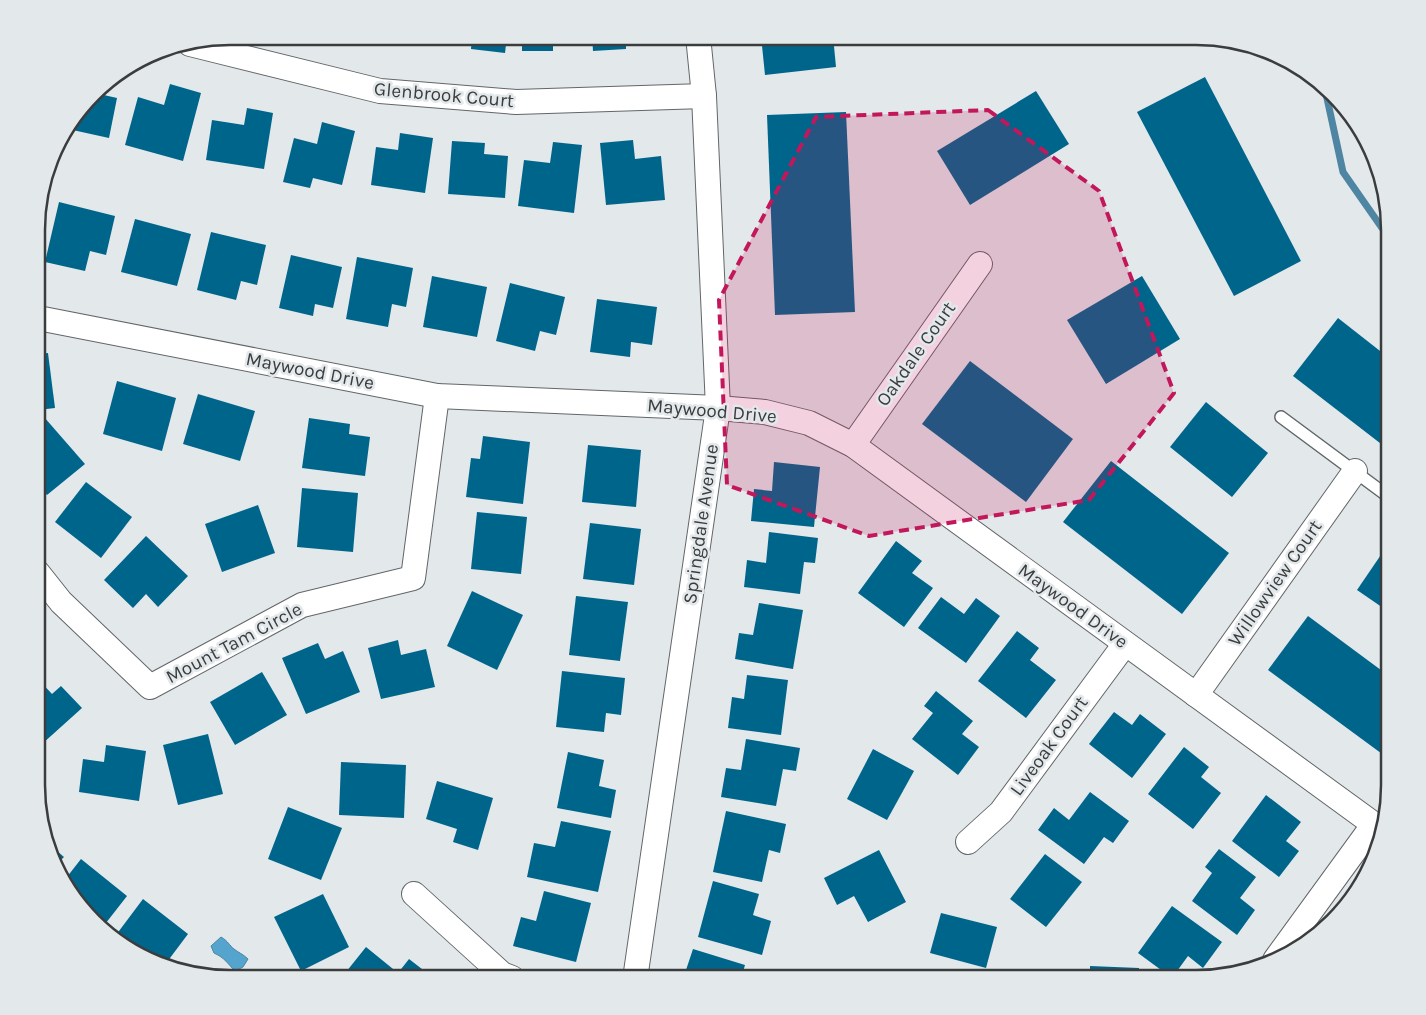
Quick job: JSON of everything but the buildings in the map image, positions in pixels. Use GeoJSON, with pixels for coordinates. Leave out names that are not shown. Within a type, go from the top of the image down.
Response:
{"type":"FeatureCollection","features":[{"type":"Feature","properties":{"kind":"street","name":"Springdale Avenue"},"geometry":{"type":"LineString","coordinates":[[637,970],[718,408],[704,96],[699,45]]}},
{"type":"Feature","properties":{"kind":"street","name":"Glenbrook Court"},"geometry":{"type":"LineString","coordinates":[[204,47],[380,91],[516,102],[704,96]]}},
{"type":"Feature","properties":{"kind":"street","name":"Oakdale Court"},"geometry":{"type":"LineString","coordinates":[[853,445],[980,264]]}},
{"type":"Feature","properties":{"kind":"street","name":"Maywood Drive"},"geometry":{"type":"LineString","coordinates":[[45,319],[437,396],[718,408],[765,412],[809,423],[853,445],[1376,827]]}},
{"type":"Feature","properties":{"kind":"street","name":"Mount Tam Circle"},"geometry":{"type":"LineString","coordinates":[[45,581],[61,602],[150,687],[302,605],[413,578],[437,396]]}},
{"type":"Feature","properties":{"kind":"street","name":"Willowview Court"},"geometry":{"type":"LineString","coordinates":[[1196,695],[1355,471]]}},
{"type":"Feature","properties":{"kind":"street","name":"Liveoak Court"},"geometry":{"type":"LineString","coordinates":[[968,842],[1001,812],[1124,644]]}},
{"type":"Feature","properties":{"kind":"street"},"geometry":{"type":"LineString","coordinates":[[1286,946],[1375,832]]}},
{"type":"Feature","properties":{"kind":"street"},"geometry":{"type":"LineString","coordinates":[[414,894],[498,970]]}},
{"type":"Feature","properties":{"kind":"lane"},"geometry":{"type":"LineString","coordinates":[[1280,417],[1381,491]]}},
{"type":"Feature","properties":{"kind":"highlighted area"},"geometry":{"type":"Polygon","coordinates":[[[988,110],[1099,191],[1174,393],[1089,500],[869,536],[727,485],[719,300],[816,117],[988,110]]]}},
{"type":"Feature","properties":{"kind":"water"},"geometry":{"type":"Polygon","coordinates":[[[221,937],[248,959],[243,967],[234,970],[214,953],[211,946],[221,937]]]}},
{"type":"Feature","properties":{"kind":"waterway"},"geometry":{"type":"LineString","coordinates":[[1327,99],[1343,172],[1381,227]]}}]}
